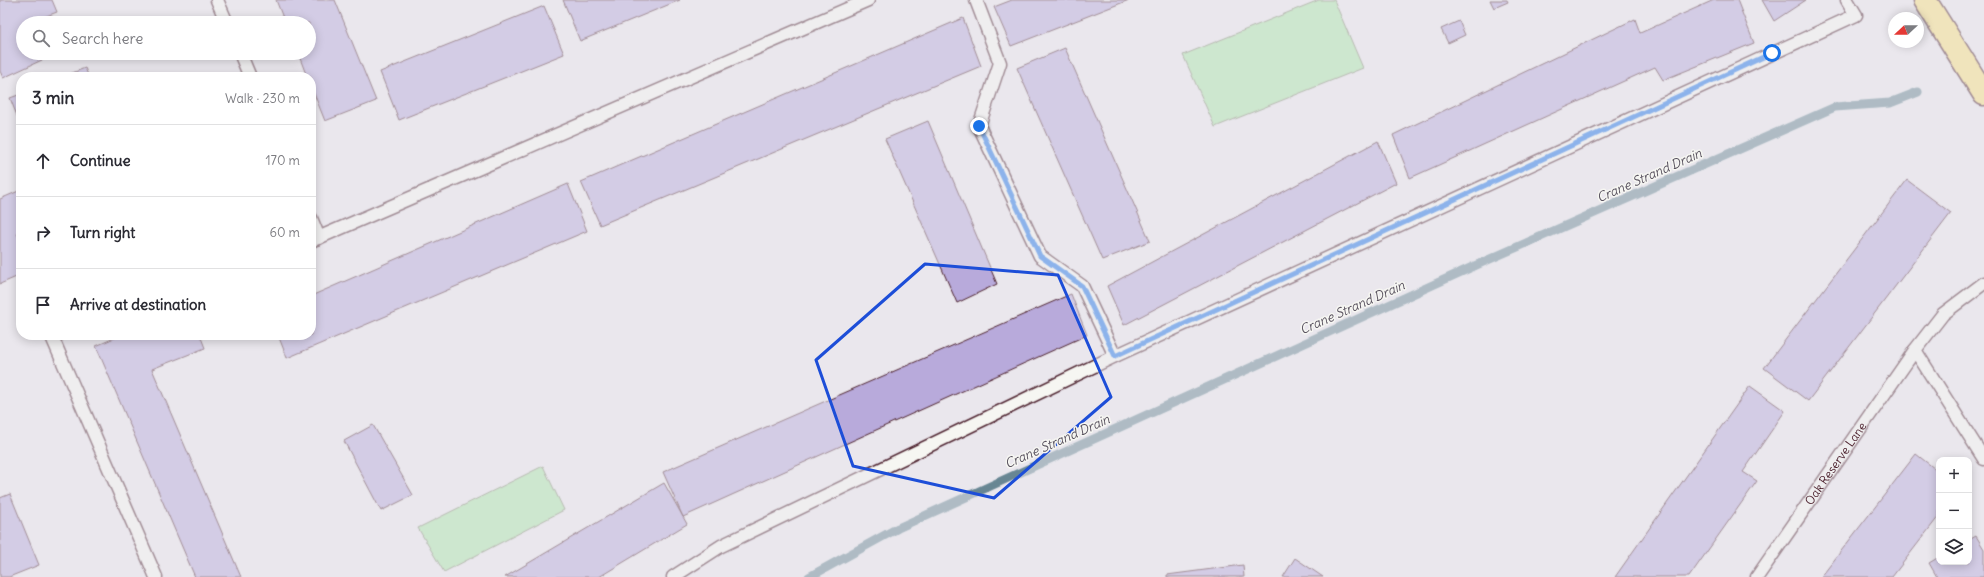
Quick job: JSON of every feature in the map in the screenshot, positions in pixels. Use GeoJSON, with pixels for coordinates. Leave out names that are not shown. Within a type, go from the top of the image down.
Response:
{"type":"FeatureCollection","features":[{"type":"Feature","properties":{"kind":"main road"},"geometry":{"type":"LineString","coordinates":[[1925,0],[1984,94]]}},
{"type":"Feature","properties":{"kind":"lane"},"geometry":{"type":"LineString","coordinates":[[217,0],[224,16]]}},
{"type":"Feature","properties":{"kind":"lane"},"geometry":{"type":"LineString","coordinates":[[316,239],[868,0]]}},
{"type":"Feature","properties":{"kind":"lane"},"geometry":{"type":"LineString","coordinates":[[976,0],[1000,63],[979,126],[1040,256],[1082,286],[1115,356]]}},
{"type":"Feature","properties":{"kind":"lane"},"geometry":{"type":"LineString","coordinates":[[673,577],[721,546],[1115,356],[1856,15],[1847,0]]}},
{"type":"Feature","properties":{"kind":"lane"},"geometry":{"type":"LineString","coordinates":[[243,60],[248,72]]}},
{"type":"Feature","properties":{"kind":"lane","name":"Oak Reserve Lane"},"geometry":{"type":"LineString","coordinates":[[1757,577],[1915,350],[1943,314],[1984,283]]}},
{"type":"Feature","properties":{"kind":"lane"},"geometry":{"type":"LineString","coordinates":[[53,340],[156,577]]}},
{"type":"Feature","properties":{"kind":"lane"},"geometry":{"type":"LineString","coordinates":[[1915,350],[1984,459]]}},
{"type":"Feature","properties":{"kind":"highlighted area"},"geometry":{"type":"Polygon","coordinates":[[[925,264],[1058,275],[1111,397],[994,498],[853,466],[816,360],[925,264]]]}},
{"type":"Feature","properties":{"kind":"green space"},"geometry":{"type":"Polygon","coordinates":[[[1319,0],[1334,0],[1363,68],[1215,127],[1183,55],[1319,0]]]}},
{"type":"Feature","properties":{"kind":"green space"},"geometry":{"type":"Polygon","coordinates":[[[543,466],[564,510],[444,572],[418,528],[543,466]]]}},
{"type":"Feature","properties":{"kind":"building"},"geometry":{"type":"Polygon","coordinates":[[[0,0],[52,0],[57,12],[46,16],[16,16],[16,60],[42,60],[3,78],[0,71],[0,0]]]}},
{"type":"Feature","properties":{"kind":"building"},"geometry":{"type":"Polygon","coordinates":[[[276,0],[335,0],[376,101],[325,121],[316,98],[316,72],[305,72],[301,60],[316,60],[316,16],[282,16],[276,0]]]}},
{"type":"Feature","properties":{"kind":"building"},"geometry":{"type":"Polygon","coordinates":[[[563,0],[680,0],[580,41],[563,0]]]}},
{"type":"Feature","properties":{"kind":"building"},"geometry":{"type":"Polygon","coordinates":[[[1012,0],[1129,0],[1011,46],[994,7],[1012,0]]]}},
{"type":"Feature","properties":{"kind":"building"},"geometry":{"type":"Polygon","coordinates":[[[1490,0],[1507,0],[1508,2],[1494,8],[1490,0]]]}},
{"type":"Feature","properties":{"kind":"building"},"geometry":{"type":"Polygon","coordinates":[[[1714,0],[1737,0],[1754,43],[1663,80],[1655,67],[1410,178],[1393,135],[1635,19],[1640,33],[1714,0]]]}},
{"type":"Feature","properties":{"kind":"building"},"geometry":{"type":"Polygon","coordinates":[[[1762,0],[1806,0],[1774,21],[1762,0]]]}},
{"type":"Feature","properties":{"kind":"building"},"geometry":{"type":"Polygon","coordinates":[[[544,6],[564,54],[399,120],[380,72],[544,6]]]}},
{"type":"Feature","properties":{"kind":"building"},"geometry":{"type":"Polygon","coordinates":[[[963,18],[981,66],[600,225],[581,182],[963,18]]]}},
{"type":"Feature","properties":{"kind":"building"},"geometry":{"type":"Polygon","coordinates":[[[1459,21],[1465,35],[1448,43],[1441,29],[1459,21]]]}},
{"type":"Feature","properties":{"kind":"building"},"geometry":{"type":"Polygon","coordinates":[[[1065,48],[1150,241],[1102,260],[1017,68],[1065,48]]]}},
{"type":"Feature","properties":{"kind":"building"},"geometry":{"type":"Polygon","coordinates":[[[85,68],[87,72],[75,72],[85,68]]]}},
{"type":"Feature","properties":{"kind":"building"},"geometry":{"type":"Polygon","coordinates":[[[16,96],[16,113],[10,98],[16,96]]]}},
{"type":"Feature","properties":{"kind":"building"},"geometry":{"type":"Polygon","coordinates":[[[928,121],[997,284],[957,303],[885,139],[928,121]]]}},
{"type":"Feature","properties":{"kind":"building"},"geometry":{"type":"Polygon","coordinates":[[[1378,141],[1396,183],[1124,325],[1107,286],[1378,141]]]}},
{"type":"Feature","properties":{"kind":"building"},"geometry":{"type":"Polygon","coordinates":[[[1907,180],[1951,213],[1808,401],[1764,368],[1907,180]]]}},
{"type":"Feature","properties":{"kind":"building"},"geometry":{"type":"Polygon","coordinates":[[[568,184],[587,231],[287,358],[280,340],[316,340],[316,294],[568,184]]]}},
{"type":"Feature","properties":{"kind":"building"},"geometry":{"type":"Polygon","coordinates":[[[16,192],[16,277],[0,284],[0,199],[16,192]]]}},
{"type":"Feature","properties":{"kind":"building"},"geometry":{"type":"Polygon","coordinates":[[[1071,294],[1087,335],[683,517],[663,472],[1071,294]]]}},
{"type":"Feature","properties":{"kind":"building"},"geometry":{"type":"Polygon","coordinates":[[[110,340],[202,340],[205,348],[152,369],[241,577],[195,577],[96,346],[110,340]]]}},
{"type":"Feature","properties":{"kind":"building"},"geometry":{"type":"Polygon","coordinates":[[[1750,386],[1785,411],[1743,472],[1757,481],[1689,577],[1615,577],[1750,386]]]}},
{"type":"Feature","properties":{"kind":"building"},"geometry":{"type":"Polygon","coordinates":[[[373,425],[413,495],[381,511],[344,441],[373,425]]]}},
{"type":"Feature","properties":{"kind":"building"},"geometry":{"type":"Polygon","coordinates":[[[1916,454],[1936,470],[1936,520],[1892,577],[1821,577],[1916,454]]]}},
{"type":"Feature","properties":{"kind":"building"},"geometry":{"type":"Polygon","coordinates":[[[664,483],[687,524],[599,577],[505,577],[664,483]]]}},
{"type":"Feature","properties":{"kind":"building"},"geometry":{"type":"Polygon","coordinates":[[[10,494],[39,565],[9,577],[0,577],[0,498],[10,494]]]}},
{"type":"Feature","properties":{"kind":"building"},"geometry":{"type":"Polygon","coordinates":[[[1976,536],[1984,549],[1984,577],[1937,577],[1929,563],[1936,559],[1936,565],[1972,565],[1972,538],[1976,536]]]}},
{"type":"Feature","properties":{"kind":"building"},"geometry":{"type":"Polygon","coordinates":[[[1295,558],[1323,577],[1283,577],[1295,558]]]}},
{"type":"Feature","properties":{"kind":"building"},"geometry":{"type":"Polygon","coordinates":[[[1243,565],[1244,577],[1167,577],[1167,575],[1243,565]]]}},
{"type":"Feature","properties":{"kind":"waterway","name":"Crane Strand Drain"},"geometry":{"type":"LineString","coordinates":[[809,577],[898,528],[1481,263],[1835,107],[1890,103],[1918,92]]}},
{"type":"Feature","properties":{"kind":"route"},"geometry":{"type":"LineString","coordinates":[[979,126],[1040,256],[1082,286],[1115,356],[1772,53]]}}]}
